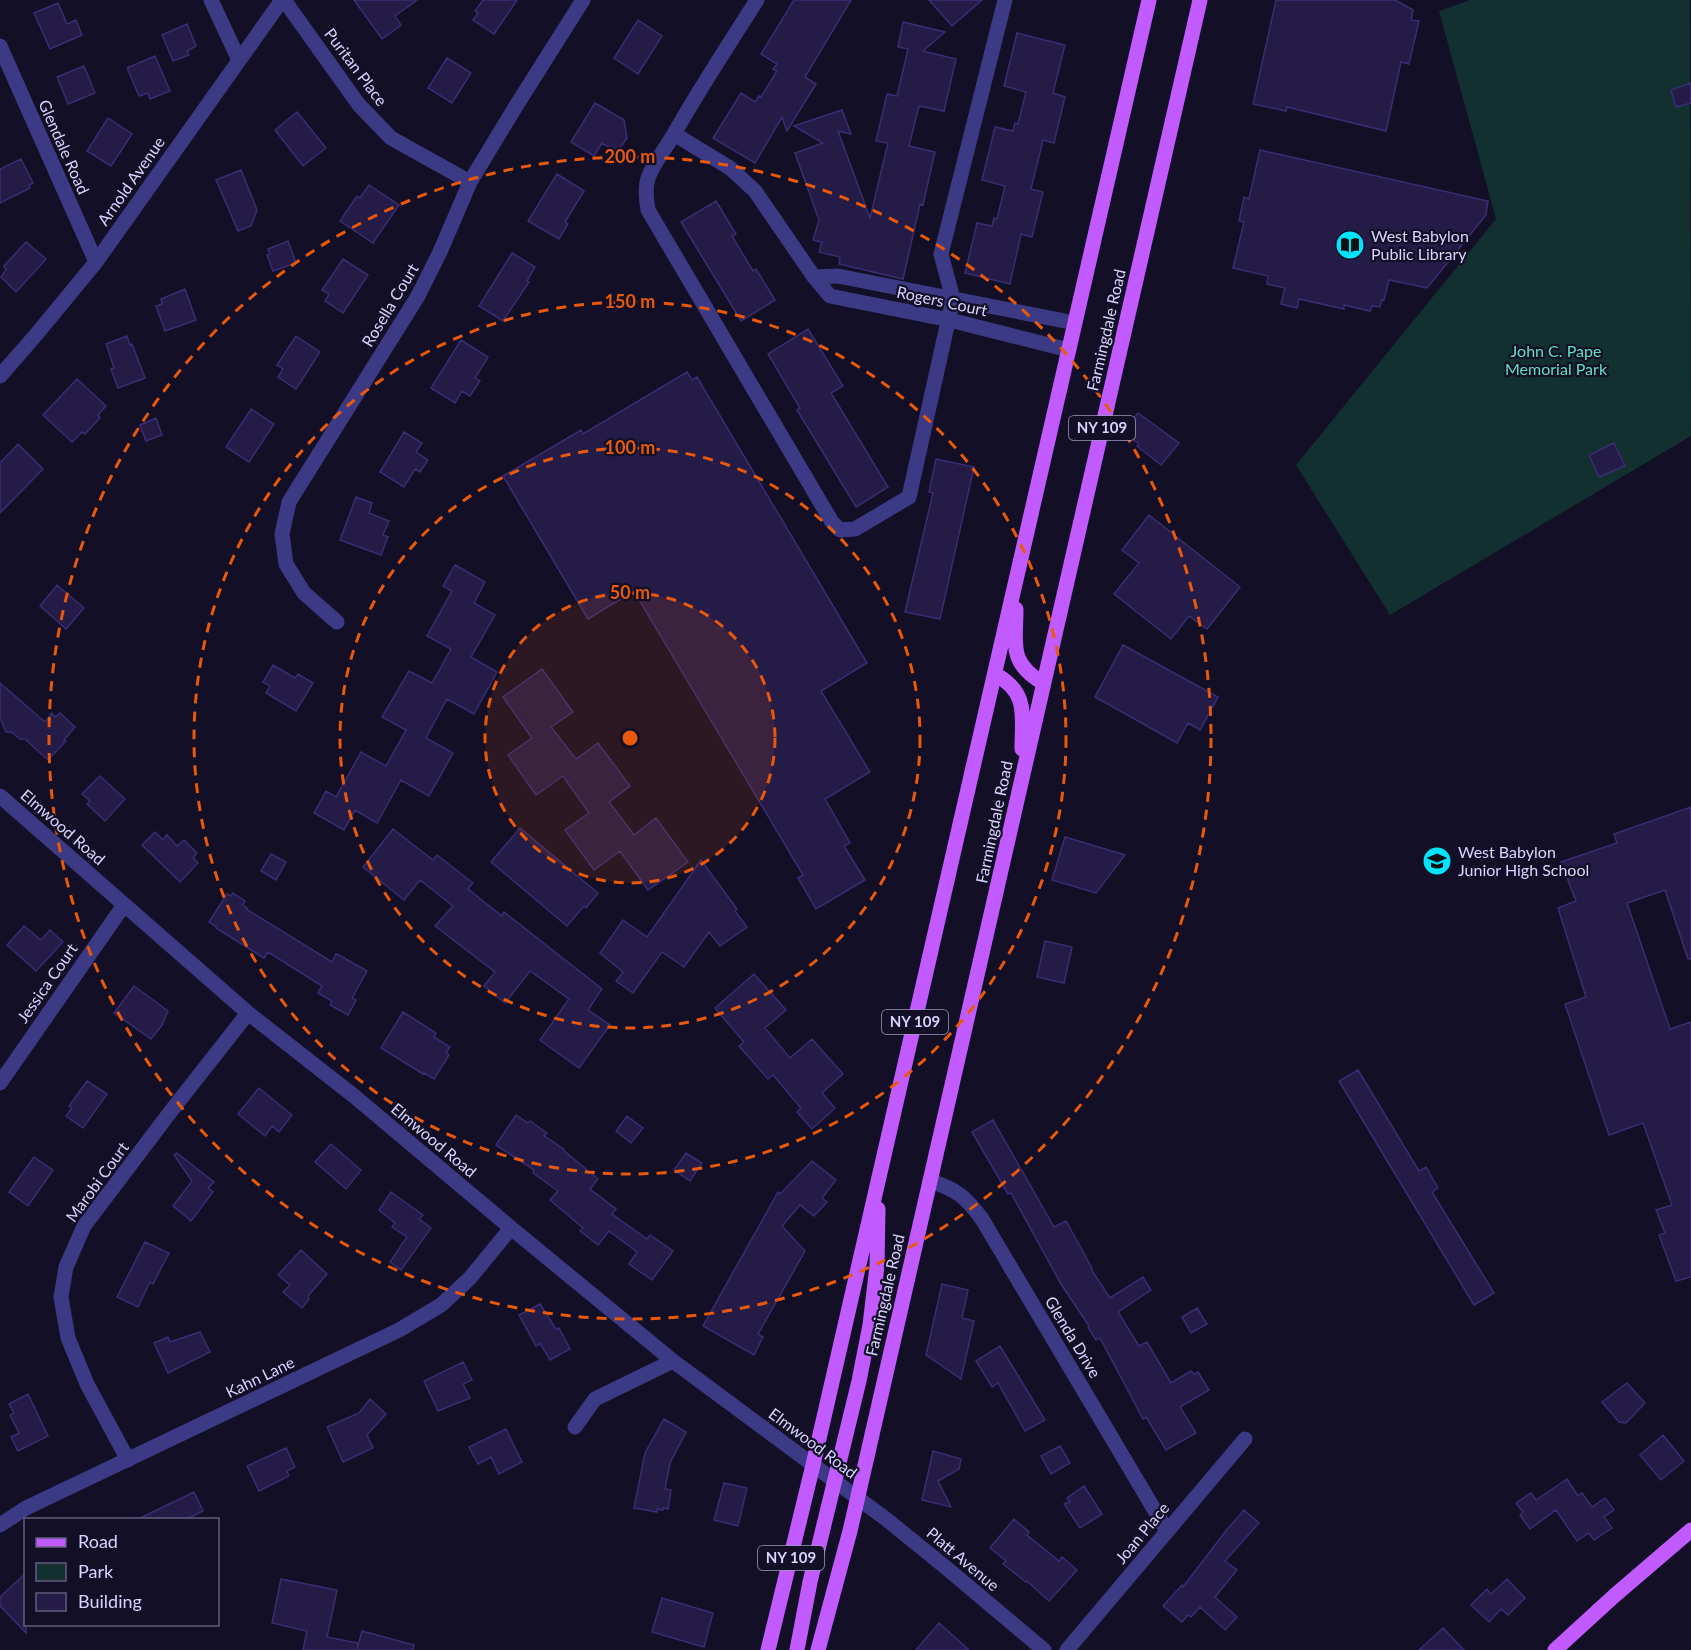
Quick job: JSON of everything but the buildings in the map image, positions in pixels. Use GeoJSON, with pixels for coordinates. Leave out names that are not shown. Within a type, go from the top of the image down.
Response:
{"type":"FeatureCollection","features":[{"type":"Feature","properties":{"kind":"main road","name":"Farmingdale Road"},"geometry":{"type":"LineString","coordinates":[[768,1650],[813,1465],[1149,0]]}},
{"type":"Feature","properties":{"kind":"main road","name":"Farmingdale Road"},"geometry":{"type":"LineString","coordinates":[[818,1650],[857,1498],[1200,0]]}},
{"type":"Feature","properties":{"kind":"main road"},"geometry":{"type":"LineString","coordinates":[[1016,579],[1018,659],[1027,672],[1043,683]]}},
{"type":"Feature","properties":{"kind":"main road"},"geometry":{"type":"LineString","coordinates":[[995,674],[1009,682],[1019,695],[1022,711],[1022,776]]}},
{"type":"Feature","properties":{"kind":"main road"},"geometry":{"type":"LineString","coordinates":[[797,1650],[810,1582],[859,1381],[874,1298],[879,1179]]}},
{"type":"Feature","properties":{"kind":"main road"},"geometry":{"type":"LineString","coordinates":[[1555,1650],[1691,1530]]}},
{"type":"Feature","properties":{"kind":"street"},"geometry":{"type":"LineString","coordinates":[[211,0],[239,60]]}},
{"type":"Feature","properties":{"kind":"street","name":"Arnold Avenue"},"geometry":{"type":"LineString","coordinates":[[0,376],[96,262],[283,0]]}},
{"type":"Feature","properties":{"kind":"street","name":"Puritan Place"},"geometry":{"type":"LineString","coordinates":[[283,0],[359,105],[391,138],[470,182]]}},
{"type":"Feature","properties":{"kind":"street","name":"Rosella Court"},"geometry":{"type":"LineString","coordinates":[[337,622],[304,593],[286,564],[282,534],[289,502],[418,297],[470,182],[584,0]]}},
{"type":"Feature","properties":{"kind":"street"},"geometry":{"type":"LineString","coordinates":[[757,0],[648,178],[646,189],[648,210],[832,522],[840,530],[855,529],[909,497],[953,299],[940,255],[1005,0]]}},
{"type":"Feature","properties":{"kind":"street","name":"Glendale Road"},"geometry":{"type":"LineString","coordinates":[[0,46],[96,262]]}},
{"type":"Feature","properties":{"kind":"street","name":"Rogers Court"},"geometry":{"type":"LineString","coordinates":[[674,134],[730,168],[755,190],[814,277],[830,296],[950,320],[1069,350]]}},
{"type":"Feature","properties":{"kind":"street","name":"Rogers Court"},"geometry":{"type":"LineString","coordinates":[[814,277],[838,276],[1075,323]]}},
{"type":"Feature","properties":{"kind":"street","name":"Elmwood Road"},"geometry":{"type":"LineString","coordinates":[[0,796],[248,1013],[354,1096],[510,1228],[673,1361],[857,1498]]}},
{"type":"Feature","properties":{"kind":"street","name":"Jessica Court"},"geometry":{"type":"LineString","coordinates":[[0,1083],[124,905]]}},
{"type":"Feature","properties":{"kind":"street","name":"Marobi Court"},"geometry":{"type":"LineString","coordinates":[[128,1460],[87,1384],[68,1338],[61,1297],[66,1267],[84,1226],[248,1013]]}},
{"type":"Feature","properties":{"kind":"street","name":"Glenda Drive"},"geometry":{"type":"LineString","coordinates":[[930,1181],[960,1194],[982,1219],[1167,1531]]}},
{"type":"Feature","properties":{"kind":"street","name":"Kahn Lane"},"geometry":{"type":"LineString","coordinates":[[0,1524],[26,1508],[399,1330],[441,1305],[470,1278],[510,1228]]}},
{"type":"Feature","properties":{"kind":"street"},"geometry":{"type":"LineString","coordinates":[[575,1427],[595,1399],[673,1361]]}},
{"type":"Feature","properties":{"kind":"street","name":"Joan Place"},"geometry":{"type":"LineString","coordinates":[[1067,1650],[1245,1439]]}},
{"type":"Feature","properties":{"kind":"street","name":"Platt Avenue"},"geometry":{"type":"LineString","coordinates":[[857,1498],[944,1566],[1044,1650]]}},
{"type":"Feature","properties":{"kind":"green space","name":"John C. Pape Memorial Park"},"geometry":{"type":"Polygon","coordinates":[[[1470,0],[1690,0],[1691,436],[1390,615],[1296,465],[1496,219],[1439,11],[1470,0]]]}},
{"type":"Feature","properties":{"kind":"place","name":"West Babylon Public Library"},"geometry":{"type":"Point","coordinates":[1350,245]}},
{"type":"Feature","properties":{"kind":"place","name":"West Babylon Junior High School"},"geometry":{"type":"Point","coordinates":[1437,861]}}]}
